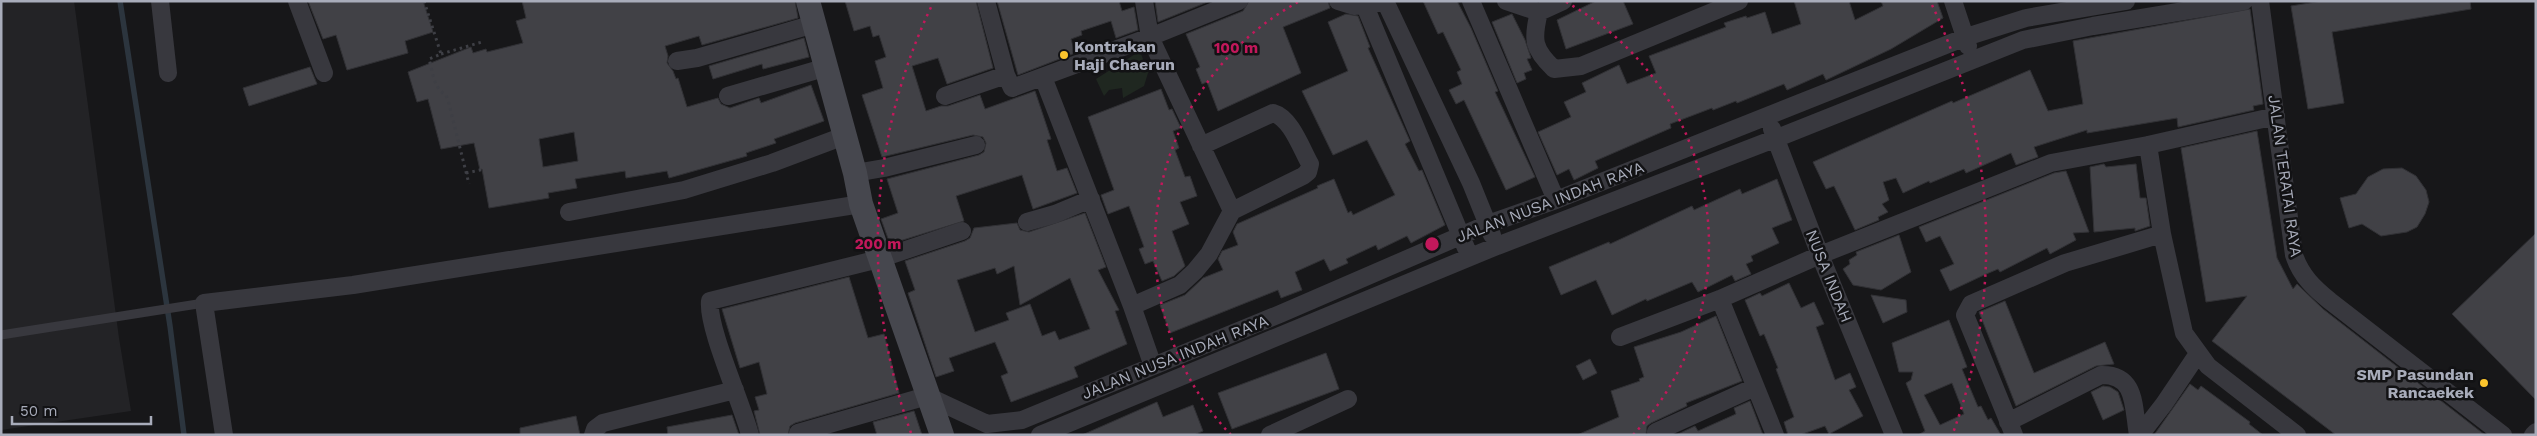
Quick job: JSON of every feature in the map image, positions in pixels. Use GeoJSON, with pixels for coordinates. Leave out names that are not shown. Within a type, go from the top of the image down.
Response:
{"type":"FeatureCollection","features":[{"type":"Feature","properties":{"kind":"main road"},"geometry":{"type":"LineString","coordinates":[[808,1],[855,173],[861,204],[942,435]]}},
{"type":"Feature","properties":{"kind":"street"},"geometry":{"type":"LineString","coordinates":[[160,1],[168,73]]}},
{"type":"Feature","properties":{"kind":"street"},"geometry":{"type":"LineString","coordinates":[[297,1],[324,73]]}},
{"type":"Feature","properties":{"kind":"street"},"geometry":{"type":"LineString","coordinates":[[986,1],[1006,75],[1012,88],[1150,37],[1239,1]]}},
{"type":"Feature","properties":{"kind":"street"},"geometry":{"type":"LineString","coordinates":[[1144,1],[1150,37],[1232,211]]}},
{"type":"Feature","properties":{"kind":"street"},"geometry":{"type":"LineString","coordinates":[[1338,1],[1354,6],[1377,3],[1395,18],[1497,246]]}},
{"type":"Feature","properties":{"kind":"street"},"geometry":{"type":"LineString","coordinates":[[1471,1],[1556,200]]}},
{"type":"Feature","properties":{"kind":"street"},"geometry":{"type":"LineString","coordinates":[[1506,1],[1539,12],[1563,1]]}},
{"type":"Feature","properties":{"kind":"street"},"geometry":{"type":"LineString","coordinates":[[1539,12],[1534,31],[1539,55],[1554,70],[1581,66],[1739,1]]}},
{"type":"Feature","properties":{"kind":"street"},"geometry":{"type":"LineString","coordinates":[[1953,1],[1972,58]]}},
{"type":"Feature","properties":{"kind":"street","name":"JALAN NUSA INDAH RAYA"},"geometry":{"type":"LineString","coordinates":[[927,396],[987,424],[1022,420],[1280,314],[1488,224],[1556,200],[1966,37],[2026,18],[2126,1]]}},
{"type":"Feature","properties":{"kind":"street","name":"JALAN NUSA INDAH RAYA"},"geometry":{"type":"LineString","coordinates":[[1040,435],[1497,246],[1777,138],[1972,58],[2023,40],[2093,26],[2244,1]]}},
{"type":"Feature","properties":{"kind":"street","name":"JALAN TERATAI RAYA"},"geometry":{"type":"LineString","coordinates":[[2260,1],[2294,256],[2309,283],[2503,435]]}},
{"type":"Feature","properties":{"kind":"street"},"geometry":{"type":"LineString","coordinates":[[1377,3],[1471,257]]}},
{"type":"Feature","properties":{"kind":"street"},"geometry":{"type":"LineString","coordinates":[[677,61],[696,58],[814,24]]}},
{"type":"Feature","properties":{"kind":"street"},"geometry":{"type":"LineString","coordinates":[[728,96],[827,67]]}},
{"type":"Feature","properties":{"kind":"street"},"geometry":{"type":"LineString","coordinates":[[945,96],[1006,75]]}},
{"type":"Feature","properties":{"kind":"street"},"geometry":{"type":"LineString","coordinates":[[1043,77],[1091,198],[1153,366]]}},
{"type":"Feature","properties":{"kind":"street"},"geometry":{"type":"LineString","coordinates":[[1132,306],[1180,285],[1196,271],[1209,254],[1232,211],[1303,176],[1308,172],[1310,164],[1288,125],[1280,116],[1273,113],[1201,146]]}},
{"type":"Feature","properties":{"kind":"street"},"geometry":{"type":"LineString","coordinates":[[1620,337],[1720,299],[1820,255],[2051,163],[2148,145],[2276,116]]}},
{"type":"Feature","properties":{"kind":"street","name":"NUSA INDAH"},"geometry":{"type":"LineString","coordinates":[[1766,117],[1777,138],[1820,255],[1894,435]]}},
{"type":"Feature","properties":{"kind":"street"},"geometry":{"type":"LineString","coordinates":[[570,212],[684,190],[772,163],[844,136]]}},
{"type":"Feature","properties":{"kind":"street"},"geometry":{"type":"LineString","coordinates":[[855,173],[884,168],[976,145]]}},
{"type":"Feature","properties":{"kind":"street"},"geometry":{"type":"LineString","coordinates":[[2148,145],[2162,234],[2184,333],[2197,354],[2208,366],[2296,435]]}},
{"type":"Feature","properties":{"kind":"street"},"geometry":{"type":"LineString","coordinates":[[1027,222],[1055,214],[1091,198]]}},
{"type":"Feature","properties":{"kind":"street"},"geometry":{"type":"LineString","coordinates":[[224,435],[204,303],[353,285],[861,204]]}},
{"type":"Feature","properties":{"kind":"street"},"geometry":{"type":"LineString","coordinates":[[750,435],[709,308],[710,300],[879,259],[962,231]]}},
{"type":"Feature","properties":{"kind":"street"},"geometry":{"type":"LineString","coordinates":[[2139,435],[2130,386],[2118,376],[2110,375],[2101,375],[2011,429],[1965,315],[1971,304],[2065,263],[2162,234]]}},
{"type":"Feature","properties":{"kind":"street"},"geometry":{"type":"LineString","coordinates":[[1720,299],[1775,435]]}},
{"type":"Feature","properties":{"kind":"street"},"geometry":{"type":"LineString","coordinates":[[1280,314],[1288,333]]}},
{"type":"Feature","properties":{"kind":"street"},"geometry":{"type":"LineString","coordinates":[[2139,435],[2164,404],[2197,354]]}},
{"type":"Feature","properties":{"kind":"street"},"geometry":{"type":"LineString","coordinates":[[1656,432],[1754,387]]}},
{"type":"Feature","properties":{"kind":"street"},"geometry":{"type":"LineString","coordinates":[[593,435],[595,429],[603,423],[735,390]]}},
{"type":"Feature","properties":{"kind":"street"},"geometry":{"type":"LineString","coordinates":[[798,433],[927,396]]}},
{"type":"Feature","properties":{"kind":"street"},"geometry":{"type":"LineString","coordinates":[[1270,435],[1348,399]]}},
{"type":"Feature","properties":{"kind":"street"},"geometry":{"type":"LineString","coordinates":[[2533,435],[2536,432]]}},
{"type":"Feature","properties":{"kind":"lane"},"geometry":{"type":"LineString","coordinates":[[1,335],[204,303]]}},
{"type":"Feature","properties":{"kind":"path"},"geometry":{"type":"LineString","coordinates":[[424,1],[442,54]]}},
{"type":"Feature","properties":{"kind":"path"},"geometry":{"type":"LineString","coordinates":[[469,184],[449,104],[446,95],[439,92],[436,87],[429,59],[482,42]]}},
{"type":"Feature","properties":{"kind":"path"},"geometry":{"type":"LineString","coordinates":[[466,173],[485,169]]}},
{"type":"Feature","properties":{"kind":"shaded area"},"geometry":{"type":"Polygon","coordinates":[[[1,1],[74,1],[119,338],[131,411],[1,430],[1,1]]]}},
{"type":"Feature","properties":{"kind":"shaded area"},"geometry":{"type":"Polygon","coordinates":[[[1140,51],[1144,62],[1155,67],[1148,73],[1144,86],[1123,98],[1122,88],[1109,90],[1104,96],[1096,79],[1140,51]]]}},
{"type":"Feature","properties":{"kind":"building"},"geometry":{"type":"Polygon","coordinates":[[[308,1],[423,1],[433,32],[405,41],[408,53],[347,70],[336,35],[323,39],[308,1]]]}},
{"type":"Feature","properties":{"kind":"building"},"geometry":{"type":"Polygon","coordinates":[[[522,1],[795,1],[798,18],[702,45],[699,36],[665,46],[668,56],[667,63],[676,79],[678,78],[687,107],[718,98],[721,104],[730,108],[759,98],[761,103],[811,85],[824,121],[774,139],[776,143],[746,153],[747,156],[669,178],[667,171],[626,178],[625,171],[575,179],[577,188],[548,193],[549,198],[489,208],[482,169],[480,170],[474,143],[441,149],[428,99],[417,102],[408,72],[471,47],[473,53],[486,49],[487,52],[523,43],[516,21],[526,18],[522,1]],[[574,132],[539,139],[543,167],[578,161],[574,132]]]}},
{"type":"Feature","properties":{"kind":"building"},"geometry":{"type":"Polygon","coordinates":[[[845,1],[976,1],[993,68],[947,84],[938,58],[912,66],[926,111],[980,95],[985,109],[1035,91],[1051,139],[1047,140],[1057,171],[1067,168],[1077,193],[1033,209],[1022,175],[956,196],[964,221],[890,244],[881,219],[898,213],[887,179],[979,155],[984,152],[986,143],[983,137],[973,135],[882,157],[862,95],[883,88],[875,61],[886,57],[879,35],[873,37],[870,26],[854,31],[845,1]]]}},
{"type":"Feature","properties":{"kind":"building"},"geometry":{"type":"Polygon","coordinates":[[[997,1],[1119,1],[1122,11],[1134,7],[1138,30],[1116,38],[1111,21],[1081,31],[1082,35],[1071,39],[1075,53],[1018,75],[997,1]]]}},
{"type":"Feature","properties":{"kind":"building"},"geometry":{"type":"Polygon","coordinates":[[[1155,1],[1210,1],[1158,22],[1155,1]]]}},
{"type":"Feature","properties":{"kind":"building"},"geometry":{"type":"Polygon","coordinates":[[[1249,1],[1328,1],[1330,8],[1283,27],[1301,73],[1218,111],[1207,82],[1202,84],[1196,69],[1200,67],[1186,34],[1243,11],[1249,1]]]}},
{"type":"Feature","properties":{"kind":"building"},"geometry":{"type":"Polygon","coordinates":[[[1423,1],[1457,1],[1471,28],[1498,91],[1495,92],[1535,177],[1506,190],[1464,100],[1456,104],[1449,90],[1462,84],[1457,72],[1461,70],[1443,32],[1438,34],[1423,1]]]}},
{"type":"Feature","properties":{"kind":"building"},"geometry":{"type":"Polygon","coordinates":[[[1596,1],[1623,1],[1633,24],[1566,49],[1557,20],[1596,1]]]}},
{"type":"Feature","properties":{"kind":"building"},"geometry":{"type":"Polygon","coordinates":[[[1794,1],[1849,1],[1855,20],[1883,6],[1881,1],[1937,1],[1943,18],[1891,49],[1826,80],[1823,74],[1787,90],[1784,84],[1737,103],[1736,101],[1713,110],[1712,108],[1670,124],[1671,128],[1595,161],[1598,168],[1574,180],[1569,169],[1557,175],[1538,132],[1571,117],[1564,102],[1586,92],[1582,83],[1619,65],[1627,84],[1656,73],[1649,56],[1726,27],[1724,23],[1746,16],[1747,18],[1765,12],[1772,34],[1801,24],[1794,1]]]}},
{"type":"Feature","properties":{"kind":"building"},"geometry":{"type":"Polygon","coordinates":[[[2322,1],[2470,1],[2471,9],[2332,32],[2344,103],[2308,109],[2291,6],[2322,1]]]}},
{"type":"Feature","properties":{"kind":"building"},"geometry":{"type":"Polygon","coordinates":[[[2250,9],[2263,104],[2253,106],[2254,110],[2178,127],[2177,118],[2087,133],[2087,130],[2034,147],[2038,157],[2016,165],[2011,153],[1966,173],[1964,169],[1930,183],[1929,181],[1903,193],[1896,178],[1883,182],[1889,200],[1882,204],[1888,212],[1878,217],[1879,220],[1855,230],[1834,186],[1826,189],[1813,162],[1952,101],[1953,103],[2030,70],[2048,111],[2083,104],[2073,41],[2250,9]]]}},
{"type":"Feature","properties":{"kind":"building"},"geometry":{"type":"Polygon","coordinates":[[[1346,14],[1358,16],[1370,47],[1368,48],[1410,141],[1405,144],[1419,171],[1422,170],[1445,225],[1411,243],[1407,236],[1378,250],[1376,245],[1346,259],[1348,263],[1330,271],[1324,259],[1295,272],[1302,290],[1281,298],[1278,290],[1170,333],[1160,305],[1185,295],[1203,278],[1223,270],[1218,259],[1222,251],[1238,245],[1233,232],[1237,224],[1334,179],[1348,213],[1351,211],[1353,215],[1395,195],[1367,140],[1333,155],[1302,91],[1348,71],[1328,22],[1346,14]]]}},
{"type":"Feature","properties":{"kind":"building"},"geometry":{"type":"Polygon","coordinates":[[[1512,14],[1525,40],[1531,58],[1527,59],[1532,70],[1524,73],[1526,79],[1517,83],[1492,22],[1512,14]]]}},
{"type":"Feature","properties":{"kind":"building"},"geometry":{"type":"Polygon","coordinates":[[[804,38],[809,57],[763,69],[762,64],[713,79],[709,66],[804,38]]]}},
{"type":"Feature","properties":{"kind":"building"},"geometry":{"type":"Polygon","coordinates":[[[310,67],[317,84],[249,106],[243,88],[310,67]]]}},
{"type":"Feature","properties":{"kind":"building"},"geometry":{"type":"Polygon","coordinates":[[[1161,89],[1169,110],[1172,109],[1181,128],[1173,131],[1179,148],[1175,150],[1185,177],[1190,176],[1197,196],[1180,202],[1189,224],[1172,231],[1185,266],[1174,276],[1162,281],[1153,261],[1145,264],[1139,249],[1144,247],[1129,206],[1108,214],[1101,195],[1114,190],[1088,117],[1161,89]]]}},
{"type":"Feature","properties":{"kind":"building"},"geometry":{"type":"Polygon","coordinates":[[[2257,131],[2277,258],[2293,289],[2297,284],[2323,309],[2485,435],[2336,435],[2212,341],[2247,296],[2206,302],[2181,148],[2257,131]]]}},
{"type":"Feature","properties":{"kind":"building"},"geometry":{"type":"Polygon","coordinates":[[[2104,164],[2106,167],[2136,164],[2140,198],[2146,198],[2150,226],[2135,231],[2135,228],[2094,232],[2090,167],[2104,164]]]}},
{"type":"Feature","properties":{"kind":"building"},"geometry":{"type":"Polygon","coordinates":[[[2402,168],[2416,176],[2426,190],[2429,202],[2425,214],[2417,227],[2407,232],[2381,236],[2362,224],[2349,228],[2340,198],[2356,194],[2368,177],[2383,169],[2402,168]]]}},
{"type":"Feature","properties":{"kind":"building"},"geometry":{"type":"Polygon","coordinates":[[[2066,171],[2089,232],[2073,233],[2076,240],[2050,254],[2047,248],[2000,272],[1998,269],[1950,291],[1940,270],[1954,264],[1940,236],[1926,242],[1919,227],[2054,173],[2066,171]]]}},
{"type":"Feature","properties":{"kind":"building"},"geometry":{"type":"Polygon","coordinates":[[[1777,179],[1792,220],[1772,228],[1779,243],[1751,256],[1753,261],[1746,264],[1751,274],[1735,281],[1732,275],[1698,292],[1692,282],[1647,301],[1646,299],[1612,315],[1596,280],[1561,295],[1549,267],[1609,242],[1610,244],[1692,206],[1694,210],[1740,189],[1742,194],[1777,179]]]}},
{"type":"Feature","properties":{"kind":"building"},"geometry":{"type":"Polygon","coordinates":[[[1085,213],[1106,267],[1098,270],[1119,310],[1115,311],[1127,344],[1074,367],[1078,377],[1011,402],[1001,376],[1008,373],[995,342],[949,358],[954,371],[936,377],[908,293],[915,290],[905,261],[965,241],[970,238],[974,228],[1017,223],[1020,230],[1029,232],[1085,213]],[[1014,266],[997,274],[995,268],[957,280],[975,332],[1009,320],[1006,313],[1030,304],[1042,336],[1055,331],[1059,340],[1090,329],[1070,278],[1020,305],[1014,266]]]}},
{"type":"Feature","properties":{"kind":"building","name":"SMP Pasundan Rancaekek"},"geometry":{"type":"Polygon","coordinates":[[[2536,233],[2536,400],[2452,314],[2536,233]]]}},
{"type":"Feature","properties":{"kind":"building"},"geometry":{"type":"Polygon","coordinates":[[[1899,235],[1911,272],[1881,290],[1853,285],[1843,269],[1850,264],[1849,260],[1857,255],[1856,252],[1899,235]]]}},
{"type":"Feature","properties":{"kind":"building"},"geometry":{"type":"Polygon","coordinates":[[[849,277],[868,338],[884,334],[899,393],[795,423],[790,426],[788,435],[760,435],[754,411],[759,410],[755,397],[767,394],[759,362],[740,368],[722,309],[849,277]]]}},
{"type":"Feature","properties":{"kind":"building"},"geometry":{"type":"Polygon","coordinates":[[[1789,283],[1801,308],[1814,302],[1824,324],[1816,327],[1835,380],[1850,373],[1856,387],[1849,390],[1863,416],[1829,434],[1825,426],[1800,435],[1788,435],[1784,422],[1794,417],[1776,369],[1778,368],[1764,334],[1760,336],[1745,300],[1760,293],[1762,296],[1789,283]]]}},
{"type":"Feature","properties":{"kind":"building"},"geometry":{"type":"Polygon","coordinates":[[[1871,295],[1906,300],[1907,312],[1883,323],[1871,295]]]}},
{"type":"Feature","properties":{"kind":"building"},"geometry":{"type":"Polygon","coordinates":[[[2005,301],[2034,373],[2105,342],[2114,364],[2096,366],[2016,406],[1979,312],[2005,301]]]}},
{"type":"Feature","properties":{"kind":"building"},"geometry":{"type":"Polygon","coordinates":[[[1716,316],[1742,381],[1686,403],[1687,406],[1647,426],[1646,435],[1577,435],[1619,417],[1611,391],[1640,381],[1639,379],[1644,377],[1634,347],[1681,332],[1716,316]]]}},
{"type":"Feature","properties":{"kind":"building"},"geometry":{"type":"Polygon","coordinates":[[[1949,320],[1967,367],[1962,369],[1978,407],[1981,406],[1988,420],[1991,418],[2001,435],[1918,435],[1925,431],[1906,383],[1911,380],[1913,372],[1899,372],[1892,343],[1949,320]],[[1952,383],[1924,395],[1940,425],[1964,414],[1952,383]]]}},
{"type":"Feature","properties":{"kind":"building"},"geometry":{"type":"Polygon","coordinates":[[[1326,353],[1339,389],[1232,429],[1218,393],[1326,353]]]}},
{"type":"Feature","properties":{"kind":"building"},"geometry":{"type":"Polygon","coordinates":[[[1590,359],[1597,373],[1583,380],[1576,366],[1590,359]]]}},
{"type":"Feature","properties":{"kind":"building"},"geometry":{"type":"Polygon","coordinates":[[[2190,384],[2198,390],[2201,386],[2250,422],[2249,424],[2263,435],[2154,435],[2190,384]]]}},
{"type":"Feature","properties":{"kind":"building"},"geometry":{"type":"Polygon","coordinates":[[[2103,386],[2110,387],[2118,392],[2124,410],[2103,420],[2091,392],[2103,386]]]}},
{"type":"Feature","properties":{"kind":"building"},"geometry":{"type":"Polygon","coordinates":[[[1750,401],[1763,435],[1676,435],[1695,426],[1698,431],[1736,414],[1734,408],[1750,401]]]}},
{"type":"Feature","properties":{"kind":"building"},"geometry":{"type":"Polygon","coordinates":[[[1157,402],[1163,417],[1193,405],[1203,431],[1194,435],[1082,435],[1157,402]]]}},
{"type":"Feature","properties":{"kind":"building"},"geometry":{"type":"Polygon","coordinates":[[[914,411],[922,435],[877,435],[873,422],[914,411]]]}},
{"type":"Feature","properties":{"kind":"building"},"geometry":{"type":"Polygon","coordinates":[[[732,415],[739,435],[668,435],[667,427],[732,415]]]}},
{"type":"Feature","properties":{"kind":"building"},"geometry":{"type":"Polygon","coordinates":[[[576,416],[580,435],[520,435],[520,428],[576,416]]]}},
{"type":"Feature","properties":{"kind":"waterway"},"geometry":{"type":"LineString","coordinates":[[120,1],[170,326],[184,435]]}},
{"type":"Feature","properties":{"kind":"place","name":"Kontrakan Haji Chaerun"},"geometry":{"type":"Point","coordinates":[1064,55]}},
{"type":"Feature","properties":{"kind":"place","name":"SMP Pasundan Rancaekek"},"geometry":{"type":"Point","coordinates":[2484,383]}}]}
